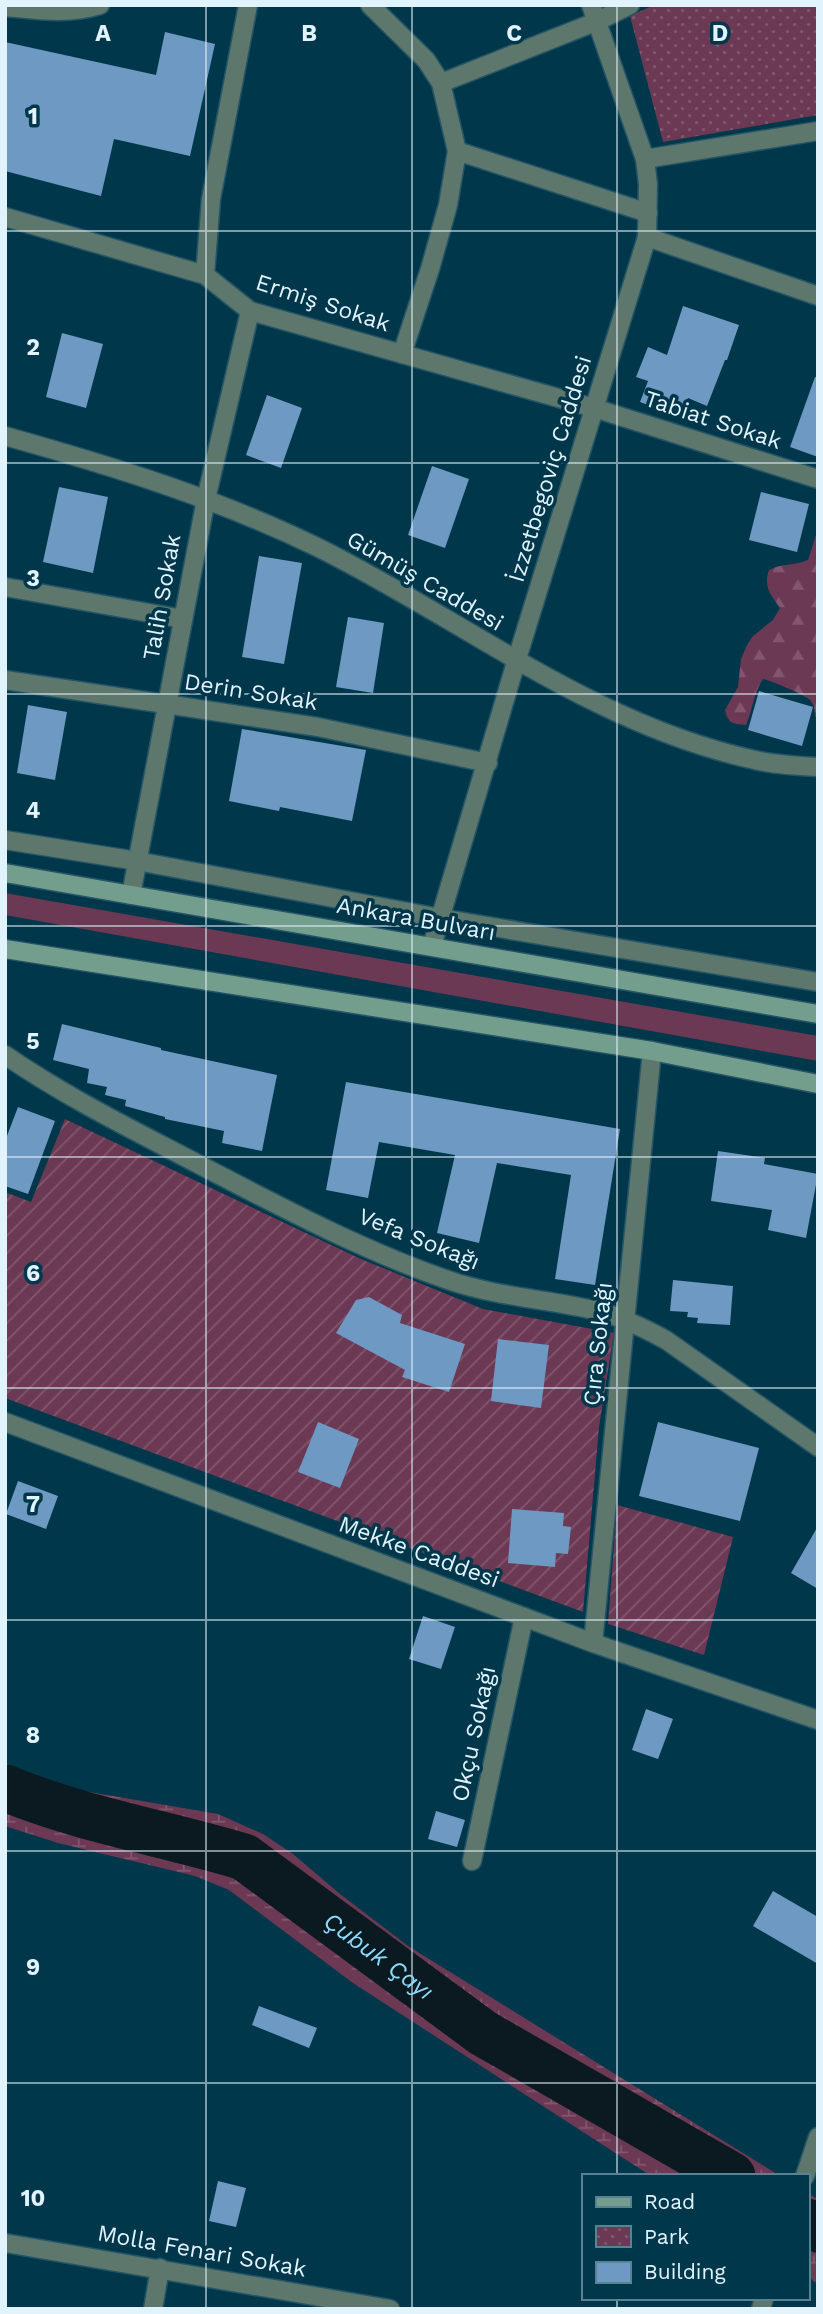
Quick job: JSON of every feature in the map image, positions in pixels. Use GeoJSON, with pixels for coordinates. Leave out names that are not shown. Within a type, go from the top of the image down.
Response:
{"type":"FeatureCollection","features":[{"type":"Feature","properties":{"kind":"main road","name":"Ankara Bulvarı"},"geometry":{"type":"LineString","coordinates":[[5,873],[818,1014]]}},
{"type":"Feature","properties":{"kind":"main road"},"geometry":{"type":"LineString","coordinates":[[5,949],[652,1051],[818,1084]]}},
{"type":"Feature","properties":{"kind":"street"},"geometry":{"type":"LineString","coordinates":[[5,7],[61,11],[86,10],[100,5]]}},
{"type":"Feature","properties":{"kind":"street"},"geometry":{"type":"LineString","coordinates":[[205,275],[211,199],[248,5]]}},
{"type":"Feature","properties":{"kind":"street"},"geometry":{"type":"LineString","coordinates":[[370,5],[426,60],[441,83],[457,151],[448,205],[402,354]]}},
{"type":"Feature","properties":{"kind":"street"},"geometry":{"type":"LineString","coordinates":[[441,83],[595,13],[631,5]]}},
{"type":"Feature","properties":{"kind":"street","name":"İzzetbegoviç Caddesi"},"geometry":{"type":"LineString","coordinates":[[432,946],[647,237],[645,159],[595,13]]}},
{"type":"Feature","properties":{"kind":"street"},"geometry":{"type":"LineString","coordinates":[[645,159],[818,131]]}},
{"type":"Feature","properties":{"kind":"street"},"geometry":{"type":"LineString","coordinates":[[457,151],[648,213]]}},
{"type":"Feature","properties":{"kind":"street","name":"Ermiş Sokak"},"geometry":{"type":"LineString","coordinates":[[5,217],[205,275],[250,311],[594,408]]}},
{"type":"Feature","properties":{"kind":"street"},"geometry":{"type":"LineString","coordinates":[[647,237],[818,296]]}},
{"type":"Feature","properties":{"kind":"street","name":"Talih Sokak"},"geometry":{"type":"LineString","coordinates":[[131,894],[206,499],[250,311]]}},
{"type":"Feature","properties":{"kind":"street","name":"Tabiat Sokak"},"geometry":{"type":"LineString","coordinates":[[594,408],[818,479]]}},
{"type":"Feature","properties":{"kind":"street","name":"Gümüş Caddesi"},"geometry":{"type":"LineString","coordinates":[[5,436],[86,459],[206,499],[317,547],[404,593],[516,662],[597,705],[646,726],[756,761],[818,767]]}},
{"type":"Feature","properties":{"kind":"street"},"geometry":{"type":"LineString","coordinates":[[5,587],[183,619]]}},
{"type":"Feature","properties":{"kind":"street","name":"Derin Sokak"},"geometry":{"type":"LineString","coordinates":[[5,680],[318,727],[488,763]]}},
{"type":"Feature","properties":{"kind":"street"},"geometry":{"type":"LineString","coordinates":[[5,840],[818,982]]}},
{"type":"Feature","properties":{"kind":"street","name":"Çıra Sokağı"},"geometry":{"type":"LineString","coordinates":[[593,1643],[652,1051]]}},
{"type":"Feature","properties":{"kind":"street","name":"Vefa Sokağı"},"geometry":{"type":"LineString","coordinates":[[5,1055],[69,1097],[258,1195],[393,1260],[470,1287],[597,1311],[625,1320],[666,1340],[818,1447]]}},
{"type":"Feature","properties":{"kind":"street","name":"Mekke Caddesi"},"geometry":{"type":"LineString","coordinates":[[5,1422],[593,1643],[818,1720]]}},
{"type":"Feature","properties":{"kind":"street","name":"Okçu Sokağı"},"geometry":{"type":"LineString","coordinates":[[472,1861],[524,1617]]}},
{"type":"Feature","properties":{"kind":"street"},"geometry":{"type":"LineString","coordinates":[[806,2174],[818,2137]]}},
{"type":"Feature","properties":{"kind":"street","name":"Molla Fenari Sokak"},"geometry":{"type":"LineString","coordinates":[[5,2243],[390,2309]]}},
{"type":"Feature","properties":{"kind":"street"},"geometry":{"type":"LineString","coordinates":[[153,2309],[160,2268]]}},
{"type":"Feature","properties":{"kind":"green space"},"geometry":{"type":"Polygon","coordinates":[[[654,5],[818,5],[818,115],[663,142],[630,16],[654,5]]]}},
{"type":"Feature","properties":{"kind":"green space"},"geometry":{"type":"Polygon","coordinates":[[[818,529],[818,717],[815,717],[814,706],[810,700],[763,679],[746,725],[734,723],[729,720],[725,710],[738,687],[741,659],[753,636],[773,620],[780,608],[767,586],[769,570],[808,560],[818,529]]]}},
{"type":"Feature","properties":{"kind":"green space"},"geometry":{"type":"Polygon","coordinates":[[[5,893],[818,1036],[818,1061],[5,915],[5,893]]]}},
{"type":"Feature","properties":{"kind":"green space"},"geometry":{"type":"Polygon","coordinates":[[[65,1119],[361,1259],[483,1309],[614,1333],[599,1427],[583,1612],[5,1398],[5,1192],[31,1202],[65,1119]]]}},
{"type":"Feature","properties":{"kind":"green space"},"geometry":{"type":"Polygon","coordinates":[[[617,1505],[733,1537],[704,1655],[608,1624],[617,1505]]]}},
{"type":"Feature","properties":{"kind":"green space"},"geometry":{"type":"Polygon","coordinates":[[[5,1763],[30,1776],[72,1789],[218,1814],[263,1834],[293,1854],[408,1946],[777,2174],[648,2174],[353,1983],[229,1890],[195,1876],[58,1843],[5,1826],[5,1763]]]}},
{"type":"Feature","properties":{"kind":"green space"},"geometry":{"type":"Polygon","coordinates":[[[809,2194],[818,2199],[818,2284],[809,2277],[809,2194]]]}},
{"type":"Feature","properties":{"kind":"building"},"geometry":{"type":"Polygon","coordinates":[[[165,32],[215,44],[190,156],[114,139],[101,196],[5,171],[5,42],[156,75],[165,32]]]}},
{"type":"Feature","properties":{"kind":"building"},"geometry":{"type":"Polygon","coordinates":[[[683,306],[739,325],[707,406],[688,398],[680,417],[640,402],[648,381],[636,377],[648,347],[667,355],[683,306]]]}},
{"type":"Feature","properties":{"kind":"building"},"geometry":{"type":"Polygon","coordinates":[[[62,333],[103,344],[86,408],[46,397],[62,333]]]}},
{"type":"Feature","properties":{"kind":"building"},"geometry":{"type":"Polygon","coordinates":[[[815,377],[818,377],[818,457],[790,447],[815,377]]]}},
{"type":"Feature","properties":{"kind":"building"},"geometry":{"type":"Polygon","coordinates":[[[267,395],[302,408],[281,468],[246,455],[267,395]]]}},
{"type":"Feature","properties":{"kind":"building"},"geometry":{"type":"Polygon","coordinates":[[[432,466],[469,479],[445,548],[408,535],[432,466]]]}},
{"type":"Feature","properties":{"kind":"building"},"geometry":{"type":"Polygon","coordinates":[[[59,487],[108,497],[93,573],[43,562],[59,487]]]}},
{"type":"Feature","properties":{"kind":"building"},"geometry":{"type":"Polygon","coordinates":[[[761,492],[809,504],[797,552],[749,540],[761,492]]]}},
{"type":"Feature","properties":{"kind":"building"},"geometry":{"type":"Polygon","coordinates":[[[259,556],[302,563],[284,664],[242,657],[259,556]]]}},
{"type":"Feature","properties":{"kind":"building"},"geometry":{"type":"Polygon","coordinates":[[[348,617],[384,623],[373,693],[336,687],[348,617]]]}},
{"type":"Feature","properties":{"kind":"building"},"geometry":{"type":"Polygon","coordinates":[[[759,691],[813,707],[802,746],[748,730],[759,691]]]}},
{"type":"Feature","properties":{"kind":"building"},"geometry":{"type":"Polygon","coordinates":[[[28,705],[67,712],[55,780],[17,773],[28,705]]]}},
{"type":"Feature","properties":{"kind":"building"},"geometry":{"type":"Polygon","coordinates":[[[242,729],[366,750],[352,821],[280,807],[279,811],[229,801],[242,729]]]}},
{"type":"Feature","properties":{"kind":"building"},"geometry":{"type":"Polygon","coordinates":[[[62,1024],[161,1050],[277,1075],[262,1151],[222,1143],[224,1131],[165,1119],[125,1106],[126,1100],[105,1095],[107,1087],[87,1083],[89,1069],[53,1060],[62,1024]]]}},
{"type":"Feature","properties":{"kind":"building"},"geometry":{"type":"Polygon","coordinates":[[[346,1082],[620,1129],[595,1285],[555,1279],[571,1175],[497,1163],[479,1243],[437,1233],[455,1155],[379,1142],[368,1198],[326,1190],[346,1082]]]}},
{"type":"Feature","properties":{"kind":"building"},"geometry":{"type":"Polygon","coordinates":[[[18,1107],[55,1121],[28,1194],[5,1186],[5,1141],[18,1107]]]}},
{"type":"Feature","properties":{"kind":"building"},"geometry":{"type":"Polygon","coordinates":[[[718,1151],[765,1158],[764,1164],[818,1174],[806,1238],[768,1230],[772,1210],[711,1201],[718,1151]]]}},
{"type":"Feature","properties":{"kind":"building"},"geometry":{"type":"Polygon","coordinates":[[[673,1280],[733,1286],[730,1325],[697,1323],[698,1318],[687,1317],[688,1312],[670,1311],[673,1280]]]}},
{"type":"Feature","properties":{"kind":"building"},"geometry":{"type":"Polygon","coordinates":[[[369,1297],[402,1315],[400,1323],[465,1344],[449,1392],[402,1377],[405,1370],[336,1333],[356,1300],[369,1297]]]}},
{"type":"Feature","properties":{"kind":"building"},"geometry":{"type":"Polygon","coordinates":[[[498,1339],[549,1345],[541,1408],[491,1401],[498,1339]]]}},
{"type":"Feature","properties":{"kind":"building"},"geometry":{"type":"Polygon","coordinates":[[[318,1422],[359,1439],[340,1488],[298,1472],[318,1422]]]}},
{"type":"Feature","properties":{"kind":"building"},"geometry":{"type":"Polygon","coordinates":[[[658,1422],[759,1448],[740,1521],[639,1496],[658,1422]]]}},
{"type":"Feature","properties":{"kind":"building"},"geometry":{"type":"Polygon","coordinates":[[[18,1481],[58,1496],[46,1529],[6,1514],[18,1481]]]}},
{"type":"Feature","properties":{"kind":"building"},"geometry":{"type":"Polygon","coordinates":[[[512,1509],[564,1513],[563,1526],[571,1527],[568,1554],[556,1553],[555,1567],[508,1563],[512,1509]]]}},
{"type":"Feature","properties":{"kind":"building"},"geometry":{"type":"Polygon","coordinates":[[[818,1526],[818,1589],[791,1573],[818,1526]]]}},
{"type":"Feature","properties":{"kind":"building"},"geometry":{"type":"Polygon","coordinates":[[[423,1616],[455,1627],[441,1669],[409,1659],[423,1616]]]}},
{"type":"Feature","properties":{"kind":"building"},"geometry":{"type":"Polygon","coordinates":[[[646,1709],[673,1719],[658,1759],[632,1750],[646,1709]]]}},
{"type":"Feature","properties":{"kind":"building"},"geometry":{"type":"Polygon","coordinates":[[[436,1811],[465,1820],[457,1847],[428,1839],[436,1811]]]}},
{"type":"Feature","properties":{"kind":"building"},"geometry":{"type":"Polygon","coordinates":[[[773,1891],[818,1917],[818,1964],[753,1926],[773,1891]]]}},
{"type":"Feature","properties":{"kind":"building"},"geometry":{"type":"Polygon","coordinates":[[[259,2006],[317,2028],[309,2048],[252,2025],[259,2006]]]}},
{"type":"Feature","properties":{"kind":"building"},"geometry":{"type":"Polygon","coordinates":[[[218,2181],[246,2188],[236,2227],[209,2221],[218,2181]]]}},
{"type":"Feature","properties":{"kind":"waterway","name":"Çubuk Çayı"},"geometry":{"type":"LineString","coordinates":[[5,1788],[94,1818],[244,1857],[483,2033],[729,2174]]}},
{"type":"Feature","properties":{"kind":"waterway","name":"Çubuk Çayı"},"geometry":{"type":"LineString","coordinates":[[809,2223],[818,2229]]}}]}
